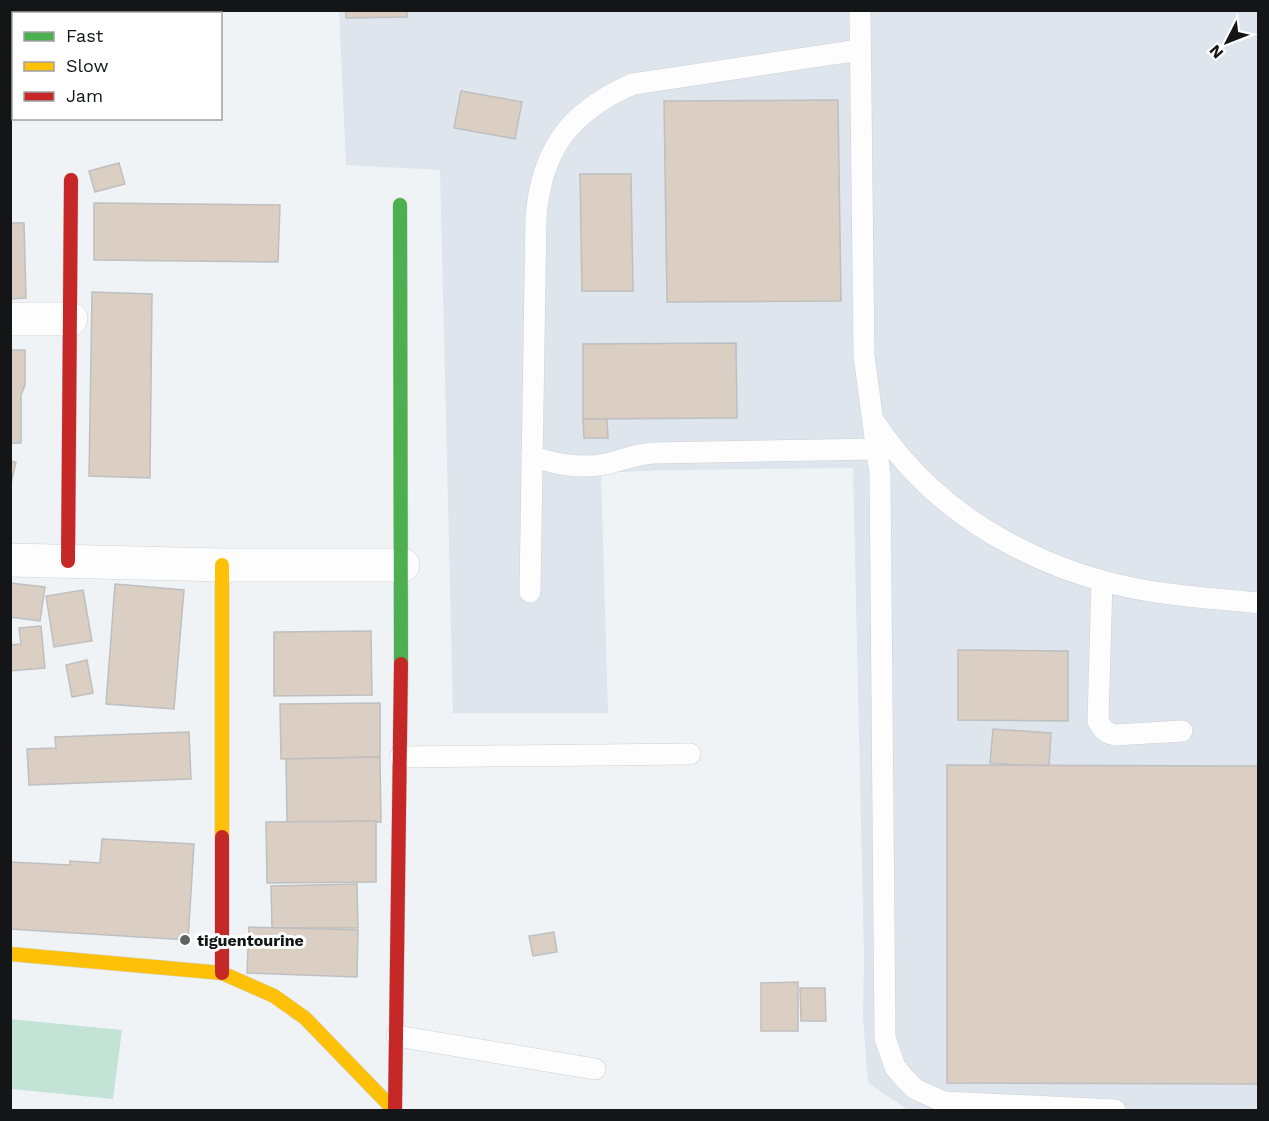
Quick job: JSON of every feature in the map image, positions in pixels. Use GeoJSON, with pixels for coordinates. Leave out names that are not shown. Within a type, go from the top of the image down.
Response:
{"type":"FeatureCollection","features":[{"type":"Feature","properties":{"kind":"street"},"geometry":{"type":"LineString","coordinates":[[68,561],[70,180]]}},
{"type":"Feature","properties":{"kind":"street"},"geometry":{"type":"LineString","coordinates":[[394,1110],[397,1036],[404,415],[400,205]]}},
{"type":"Feature","properties":{"kind":"street"},"geometry":{"type":"LineString","coordinates":[[10,319],[71,319]]}},
{"type":"Feature","properties":{"kind":"street"},"geometry":{"type":"LineString","coordinates":[[10,560],[222,565],[403,565]]}},
{"type":"Feature","properties":{"kind":"street"},"geometry":{"type":"LineString","coordinates":[[222,565],[222,972]]}},
{"type":"Feature","properties":{"kind":"street"},"geometry":{"type":"LineString","coordinates":[[10,954],[222,972],[274,996],[305,1018],[394,1110]]}},
{"type":"Feature","properties":{"kind":"lane"},"geometry":{"type":"LineString","coordinates":[[860,10],[864,356],[880,474],[884,1022],[888,1053],[895,1067],[915,1089],[944,1102],[1115,1110]]}},
{"type":"Feature","properties":{"kind":"lane"},"geometry":{"type":"LineString","coordinates":[[530,592],[538,196],[543,174],[562,135],[594,104],[633,84],[859,50]]}},
{"type":"Feature","properties":{"kind":"lane"},"geometry":{"type":"LineString","coordinates":[[873,422],[900,457],[934,491],[972,520],[1013,545],[1056,566],[1102,581],[1149,591],[1258,603]]}},
{"type":"Feature","properties":{"kind":"lane"},"geometry":{"type":"LineString","coordinates":[[531,456],[551,464],[590,466],[610,463],[638,454],[653,453],[877,449]]}},
{"type":"Feature","properties":{"kind":"lane"},"geometry":{"type":"LineString","coordinates":[[1102,581],[1098,721],[1107,733],[1115,735],[1182,731]]}},
{"type":"Feature","properties":{"kind":"lane"},"geometry":{"type":"LineString","coordinates":[[400,757],[690,754]]}},
{"type":"Feature","properties":{"kind":"lane"},"geometry":{"type":"LineString","coordinates":[[397,1036],[595,1069]]}},
{"type":"Feature","properties":{"kind":"shaded area"},"geometry":{"type":"Polygon","coordinates":[[[339,11],[1258,11],[1258,1110],[908,1110],[868,1083],[863,1018],[864,958],[853,468],[601,473],[608,713],[453,713],[440,170],[346,165],[339,11]]]}},
{"type":"Feature","properties":{"kind":"green space"},"geometry":{"type":"Polygon","coordinates":[[[10,1019],[122,1030],[113,1099],[11,1089],[10,1019]]]}},
{"type":"Feature","properties":{"kind":"building"},"geometry":{"type":"Polygon","coordinates":[[[346,10],[407,10],[407,17],[346,18],[346,10]]]}},
{"type":"Feature","properties":{"kind":"building"},"geometry":{"type":"Polygon","coordinates":[[[461,91],[522,102],[515,139],[454,128],[461,91]]]}},
{"type":"Feature","properties":{"kind":"building"},"geometry":{"type":"Polygon","coordinates":[[[838,100],[841,301],[667,302],[664,101],[838,100]]]}},
{"type":"Feature","properties":{"kind":"building"},"geometry":{"type":"Polygon","coordinates":[[[119,163],[125,184],[95,192],[89,171],[119,163]]]}},
{"type":"Feature","properties":{"kind":"building"},"geometry":{"type":"Polygon","coordinates":[[[580,174],[631,174],[633,291],[582,291],[580,174]]]}},
{"type":"Feature","properties":{"kind":"building"},"geometry":{"type":"Polygon","coordinates":[[[94,203],[280,205],[278,262],[94,260],[94,203]]]}},
{"type":"Feature","properties":{"kind":"building"},"geometry":{"type":"Polygon","coordinates":[[[10,223],[24,223],[26,298],[10,299],[10,223]]]}},
{"type":"Feature","properties":{"kind":"building"},"geometry":{"type":"Polygon","coordinates":[[[92,292],[152,294],[150,478],[89,476],[92,292]]]}},
{"type":"Feature","properties":{"kind":"building"},"geometry":{"type":"Polygon","coordinates":[[[736,343],[737,418],[583,419],[583,344],[736,343]]]}},
{"type":"Feature","properties":{"kind":"building"},"geometry":{"type":"Polygon","coordinates":[[[10,350],[25,350],[25,385],[21,395],[21,443],[10,443],[10,350]]]}},
{"type":"Feature","properties":{"kind":"building"},"geometry":{"type":"Polygon","coordinates":[[[583,419],[607,419],[608,438],[584,438],[583,419]]]}},
{"type":"Feature","properties":{"kind":"building"},"geometry":{"type":"Polygon","coordinates":[[[10,461],[16,462],[10,488],[10,461]]]}},
{"type":"Feature","properties":{"kind":"building"},"geometry":{"type":"Polygon","coordinates":[[[10,583],[45,587],[40,621],[10,617],[10,583]]]}},
{"type":"Feature","properties":{"kind":"building"},"geometry":{"type":"Polygon","coordinates":[[[115,584],[184,590],[174,709],[106,704],[115,584]]]}},
{"type":"Feature","properties":{"kind":"building"},"geometry":{"type":"Polygon","coordinates":[[[83,590],[92,641],[54,647],[46,596],[83,590]]]}},
{"type":"Feature","properties":{"kind":"building"},"geometry":{"type":"Polygon","coordinates":[[[41,626],[45,668],[10,671],[10,645],[21,644],[19,628],[41,626]]]}},
{"type":"Feature","properties":{"kind":"building"},"geometry":{"type":"Polygon","coordinates":[[[371,631],[372,695],[274,696],[274,632],[371,631]]]}},
{"type":"Feature","properties":{"kind":"building"},"geometry":{"type":"Polygon","coordinates":[[[958,650],[1068,651],[1068,721],[958,720],[958,650]]]}},
{"type":"Feature","properties":{"kind":"building"},"geometry":{"type":"Polygon","coordinates":[[[87,660],[93,693],[72,697],[66,665],[87,660]]]}},
{"type":"Feature","properties":{"kind":"building"},"geometry":{"type":"Polygon","coordinates":[[[380,703],[380,757],[281,759],[280,704],[380,703]]]}},
{"type":"Feature","properties":{"kind":"building"},"geometry":{"type":"Polygon","coordinates":[[[993,729],[1051,733],[1049,767],[990,763],[993,729]]]}},
{"type":"Feature","properties":{"kind":"building"},"geometry":{"type":"Polygon","coordinates":[[[189,732],[191,779],[29,785],[27,749],[56,748],[55,737],[189,732]]]}},
{"type":"Feature","properties":{"kind":"building"},"geometry":{"type":"Polygon","coordinates":[[[380,757],[381,822],[287,822],[286,759],[380,757]]]}},
{"type":"Feature","properties":{"kind":"building"},"geometry":{"type":"Polygon","coordinates":[[[947,765],[1258,766],[1258,1084],[947,1083],[947,765]]]}},
{"type":"Feature","properties":{"kind":"building"},"geometry":{"type":"Polygon","coordinates":[[[376,821],[376,882],[267,883],[266,822],[376,821]]]}},
{"type":"Feature","properties":{"kind":"building"},"geometry":{"type":"Polygon","coordinates":[[[102,839],[194,844],[188,940],[10,929],[10,862],[70,865],[70,861],[100,863],[102,839]]]}},
{"type":"Feature","properties":{"kind":"building"},"geometry":{"type":"Polygon","coordinates":[[[357,884],[358,928],[272,928],[271,886],[357,884]]]}},
{"type":"Feature","properties":{"kind":"building"},"geometry":{"type":"Polygon","coordinates":[[[249,927],[358,930],[357,977],[247,973],[249,927]]]}},
{"type":"Feature","properties":{"kind":"building"},"geometry":{"type":"Polygon","coordinates":[[[554,932],[557,952],[533,956],[529,936],[554,932]]]}},
{"type":"Feature","properties":{"kind":"building"},"geometry":{"type":"Polygon","coordinates":[[[798,982],[798,1031],[761,1031],[761,983],[798,982]]]}},
{"type":"Feature","properties":{"kind":"building"},"geometry":{"type":"Polygon","coordinates":[[[800,988],[825,988],[826,1021],[801,1021],[800,988]]]}},
{"type":"Feature","properties":{"kind":"traffic: fast"},"geometry":{"type":"LineString","coordinates":[[400,205],[401,664]]}},
{"type":"Feature","properties":{"kind":"traffic: slow"},"geometry":{"type":"LineString","coordinates":[[222,565],[222,837]]}},
{"type":"Feature","properties":{"kind":"traffic: slow"},"geometry":{"type":"LineString","coordinates":[[10,954],[222,973],[274,996],[305,1018],[394,1110]]}},
{"type":"Feature","properties":{"kind":"traffic: jam"},"geometry":{"type":"LineString","coordinates":[[68,561],[71,180]]}},
{"type":"Feature","properties":{"kind":"traffic: jam"},"geometry":{"type":"LineString","coordinates":[[395,1110],[401,664]]}},
{"type":"Feature","properties":{"kind":"traffic: jam"},"geometry":{"type":"LineString","coordinates":[[222,837],[222,973]]}},
{"type":"Feature","properties":{"kind":"place","name":"tiguentourine"},"geometry":{"type":"Point","coordinates":[185,940]}}]}
